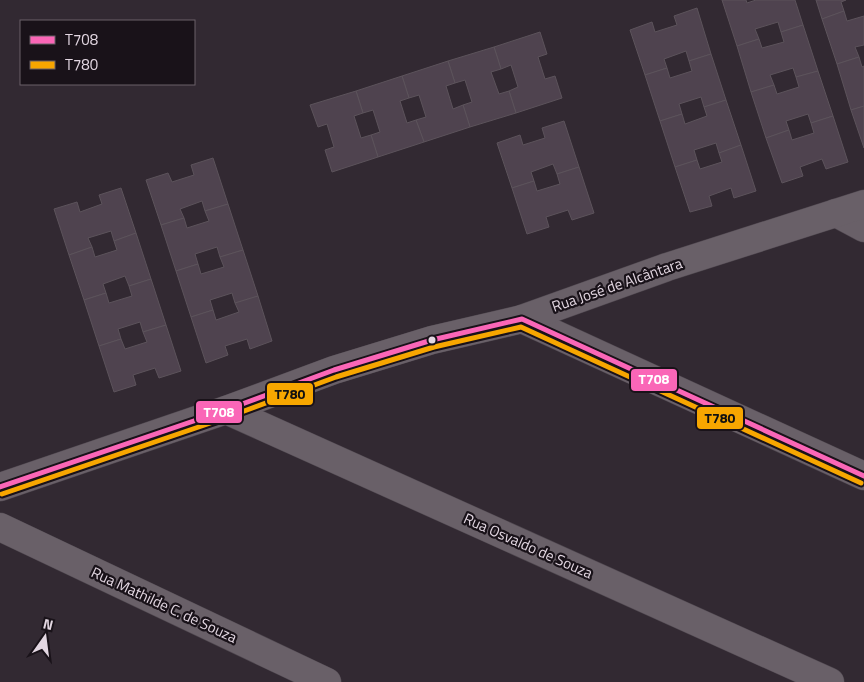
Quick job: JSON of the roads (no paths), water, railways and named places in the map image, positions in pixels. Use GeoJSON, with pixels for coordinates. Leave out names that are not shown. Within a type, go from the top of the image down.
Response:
{"type":"FeatureCollection","features":[{"type":"Feature","properties":{"kind":"street","name":"Rua José de Alcântara"},"geometry":{"type":"LineString","coordinates":[[0,487],[352,365],[432,340],[522,319],[667,267],[864,204]]}},
{"type":"Feature","properties":{"kind":"street"},"geometry":{"type":"LineString","coordinates":[[836,213],[864,228]]}},
{"type":"Feature","properties":{"kind":"street"},"geometry":{"type":"LineString","coordinates":[[522,319],[864,476]]}},
{"type":"Feature","properties":{"kind":"street","name":"Rua Osvaldo de Souza"},"geometry":{"type":"LineString","coordinates":[[226,410],[830,682]]}},
{"type":"Feature","properties":{"kind":"street","name":"Rua Mathilde C. de Souza"},"geometry":{"type":"LineString","coordinates":[[0,528],[327,682]]}}]}
